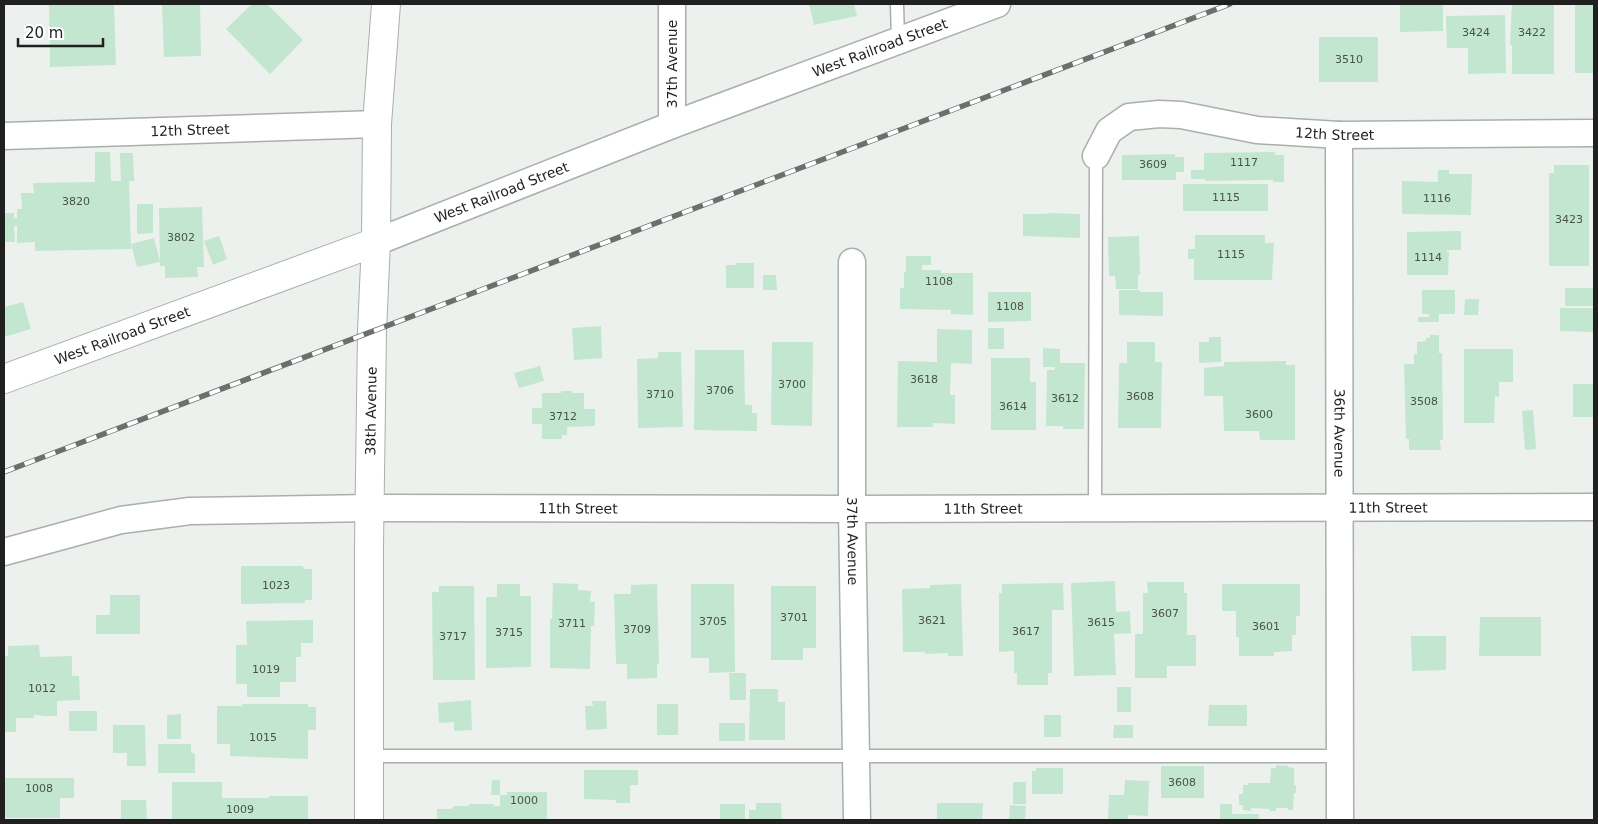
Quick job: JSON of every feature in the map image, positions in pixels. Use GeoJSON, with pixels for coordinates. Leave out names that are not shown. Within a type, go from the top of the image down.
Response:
{"type":"FeatureCollection","features":[{"type":"Feature","properties":{"kind":"street","name":"38th Avenue"},"geometry":{"type":"LineString","coordinates":[[369,820],[372,331],[376,242],[377,124],[386,4]]}},
{"type":"Feature","properties":{"kind":"street","name":"37th Avenue"},"geometry":{"type":"LineString","coordinates":[[672,4],[672,125]]}},
{"type":"Feature","properties":{"kind":"street","name":"West Railroad Street"},"geometry":{"type":"LineString","coordinates":[[4,379],[376,242],[672,125],[997,4]]}},
{"type":"Feature","properties":{"kind":"street","name":"12th Street"},"geometry":{"type":"LineString","coordinates":[[1096,156],[1109,131],[1129,117],[1159,114],[1181,115],[1257,130],[1339,135],[1594,133]]}},
{"type":"Feature","properties":{"kind":"street","name":"12th Street"},"geometry":{"type":"LineString","coordinates":[[4,136],[377,124]]}},
{"type":"Feature","properties":{"kind":"street","name":"36th Avenue"},"geometry":{"type":"LineString","coordinates":[[1339,135],[1340,820]]}},
{"type":"Feature","properties":{"kind":"street","name":"37th Avenue"},"geometry":{"type":"LineString","coordinates":[[852,262],[852,509],[857,820]]}},
{"type":"Feature","properties":{"kind":"street","name":"11th Street"},"geometry":{"type":"LineString","coordinates":[[371,508],[1594,507]]}},
{"type":"Feature","properties":{"kind":"street"},"geometry":{"type":"LineString","coordinates":[[4,552],[121,520],[190,511],[371,508]]}},
{"type":"Feature","properties":{"kind":"lane"},"geometry":{"type":"LineString","coordinates":[[897,4],[898,41]]}},
{"type":"Feature","properties":{"kind":"lane"},"geometry":{"type":"LineString","coordinates":[[1095,508],[1096,156]]}},
{"type":"Feature","properties":{"kind":"lane"},"geometry":{"type":"LineString","coordinates":[[368,756],[1340,756]]}},
{"type":"Feature","properties":{"kind":"building"},"geometry":{"type":"Polygon","coordinates":[[[49,4],[114,4],[116,65],[50,67],[49,4]]]}},
{"type":"Feature","properties":{"kind":"building"},"geometry":{"type":"Polygon","coordinates":[[[162,4],[200,4],[201,56],[164,57],[162,4]]]}},
{"type":"Feature","properties":{"kind":"building"},"geometry":{"type":"Polygon","coordinates":[[[252,4],[267,4],[303,40],[270,74],[226,29],[252,4]]]}},
{"type":"Feature","properties":{"kind":"building"},"geometry":{"type":"Polygon","coordinates":[[[809,4],[854,4],[857,16],[814,25],[809,4]]]}},
{"type":"Feature","properties":{"kind":"building"},"geometry":{"type":"Polygon","coordinates":[[[1400,4],[1443,4],[1443,31],[1400,32],[1400,4]]]}},
{"type":"Feature","properties":{"kind":"building"},"geometry":{"type":"Polygon","coordinates":[[[1512,4],[1554,4],[1554,74],[1512,74],[1512,45],[1510,45],[1512,4]]]}},
{"type":"Feature","properties":{"kind":"building"},"geometry":{"type":"Polygon","coordinates":[[[1575,4],[1594,4],[1594,73],[1575,73],[1575,4]]]}},
{"type":"Feature","properties":{"kind":"building"},"geometry":{"type":"Polygon","coordinates":[[[1505,15],[1506,73],[1468,74],[1468,48],[1447,48],[1446,16],[1505,15]]]}},
{"type":"Feature","properties":{"kind":"building"},"geometry":{"type":"Polygon","coordinates":[[[1319,37],[1378,37],[1378,82],[1319,82],[1319,37]]]}},
{"type":"Feature","properties":{"kind":"building"},"geometry":{"type":"Polygon","coordinates":[[[95,152],[110,152],[111,181],[121,181],[120,153],[133,153],[134,181],[129,181],[131,249],[35,251],[35,242],[17,243],[17,226],[14,226],[15,242],[4,242],[4,213],[14,213],[14,218],[17,218],[17,209],[22,209],[21,193],[34,193],[33,183],[95,182],[95,152]]]}},
{"type":"Feature","properties":{"kind":"building"},"geometry":{"type":"Polygon","coordinates":[[[1275,152],[1275,155],[1284,155],[1284,182],[1273,182],[1273,180],[1205,181],[1205,179],[1191,179],[1191,170],[1204,170],[1204,153],[1275,152]]]}},
{"type":"Feature","properties":{"kind":"building"},"geometry":{"type":"Polygon","coordinates":[[[1175,154],[1175,157],[1184,157],[1184,172],[1176,172],[1176,180],[1122,180],[1122,155],[1175,154]]]}},
{"type":"Feature","properties":{"kind":"building"},"geometry":{"type":"Polygon","coordinates":[[[1554,165],[1589,165],[1589,266],[1549,266],[1549,173],[1554,173],[1554,165]]]}},
{"type":"Feature","properties":{"kind":"building"},"geometry":{"type":"Polygon","coordinates":[[[1438,170],[1449,170],[1449,174],[1472,174],[1471,215],[1402,214],[1402,181],[1438,182],[1438,170]]]}},
{"type":"Feature","properties":{"kind":"building"},"geometry":{"type":"Polygon","coordinates":[[[1183,184],[1268,184],[1268,211],[1183,211],[1183,184]]]}},
{"type":"Feature","properties":{"kind":"building"},"geometry":{"type":"Polygon","coordinates":[[[137,204],[153,204],[153,233],[137,234],[137,204]]]}},
{"type":"Feature","properties":{"kind":"building"},"geometry":{"type":"Polygon","coordinates":[[[202,207],[204,267],[197,267],[198,277],[165,278],[165,266],[160,266],[160,262],[137,267],[131,244],[154,238],[160,261],[159,208],[202,207]]]}},
{"type":"Feature","properties":{"kind":"building"},"geometry":{"type":"Polygon","coordinates":[[[1023,214],[1080,214],[1080,238],[1023,236],[1023,214]]]}},
{"type":"Feature","properties":{"kind":"building"},"geometry":{"type":"Polygon","coordinates":[[[1461,231],[1461,250],[1447,250],[1449,252],[1448,275],[1407,275],[1407,232],[1461,231]]]}},
{"type":"Feature","properties":{"kind":"building"},"geometry":{"type":"Polygon","coordinates":[[[1195,235],[1265,235],[1265,243],[1274,243],[1272,280],[1194,280],[1194,259],[1188,259],[1188,249],[1195,249],[1195,235]]]}},
{"type":"Feature","properties":{"kind":"building"},"geometry":{"type":"Polygon","coordinates":[[[219,236],[227,259],[213,265],[204,241],[219,236]]]}},
{"type":"Feature","properties":{"kind":"building"},"geometry":{"type":"Polygon","coordinates":[[[1139,236],[1140,275],[1138,275],[1138,289],[1116,289],[1115,276],[1109,276],[1108,237],[1139,236]]]}},
{"type":"Feature","properties":{"kind":"building"},"geometry":{"type":"Polygon","coordinates":[[[906,256],[931,256],[931,265],[922,265],[922,270],[941,270],[941,273],[973,273],[973,315],[951,314],[951,310],[900,309],[900,288],[904,288],[906,256]]]}},
{"type":"Feature","properties":{"kind":"building"},"geometry":{"type":"Polygon","coordinates":[[[736,263],[754,263],[754,288],[726,288],[726,265],[736,265],[736,263]]]}},
{"type":"Feature","properties":{"kind":"building"},"geometry":{"type":"Polygon","coordinates":[[[763,275],[776,275],[777,290],[763,290],[763,275]]]}},
{"type":"Feature","properties":{"kind":"building"},"geometry":{"type":"Polygon","coordinates":[[[1565,288],[1594,288],[1594,306],[1565,306],[1565,288]]]}},
{"type":"Feature","properties":{"kind":"building"},"geometry":{"type":"Polygon","coordinates":[[[1119,290],[1163,292],[1163,316],[1119,315],[1119,290]]]}},
{"type":"Feature","properties":{"kind":"building"},"geometry":{"type":"Polygon","coordinates":[[[1422,290],[1455,290],[1455,314],[1439,314],[1439,322],[1418,322],[1418,317],[1429,317],[1429,314],[1422,314],[1422,290]]]}},
{"type":"Feature","properties":{"kind":"building"},"geometry":{"type":"Polygon","coordinates":[[[988,292],[1031,292],[1031,321],[988,322],[988,292]]]}},
{"type":"Feature","properties":{"kind":"building"},"geometry":{"type":"Polygon","coordinates":[[[1465,299],[1479,299],[1478,315],[1464,315],[1465,299]]]}},
{"type":"Feature","properties":{"kind":"building"},"geometry":{"type":"Polygon","coordinates":[[[23,302],[31,329],[4,337],[4,307],[23,302]]]}},
{"type":"Feature","properties":{"kind":"building"},"geometry":{"type":"Polygon","coordinates":[[[1560,308],[1594,308],[1594,332],[1560,331],[1560,308]]]}},
{"type":"Feature","properties":{"kind":"building"},"geometry":{"type":"Polygon","coordinates":[[[601,326],[602,358],[574,360],[572,328],[601,326]]]}},
{"type":"Feature","properties":{"kind":"building"},"geometry":{"type":"Polygon","coordinates":[[[988,328],[1004,328],[1004,349],[988,349],[988,328]]]}},
{"type":"Feature","properties":{"kind":"building"},"geometry":{"type":"Polygon","coordinates":[[[937,329],[972,330],[972,364],[951,363],[950,395],[955,395],[955,424],[933,423],[933,427],[897,427],[898,361],[937,362],[937,329]]]}},
{"type":"Feature","properties":{"kind":"building"},"geometry":{"type":"Polygon","coordinates":[[[1430,335],[1439,335],[1439,353],[1442,353],[1443,440],[1440,440],[1441,450],[1409,450],[1409,439],[1406,439],[1404,364],[1414,364],[1414,354],[1417,354],[1417,342],[1426,341],[1426,338],[1430,338],[1430,335]]]}},
{"type":"Feature","properties":{"kind":"building"},"geometry":{"type":"Polygon","coordinates":[[[1209,337],[1221,337],[1221,362],[1199,363],[1199,342],[1209,342],[1209,337]]]}},
{"type":"Feature","properties":{"kind":"building"},"geometry":{"type":"Polygon","coordinates":[[[772,342],[813,342],[812,426],[771,425],[772,342]]]}},
{"type":"Feature","properties":{"kind":"building"},"geometry":{"type":"Polygon","coordinates":[[[1127,342],[1155,342],[1155,362],[1162,362],[1161,428],[1118,428],[1119,363],[1127,363],[1127,342]]]}},
{"type":"Feature","properties":{"kind":"building"},"geometry":{"type":"Polygon","coordinates":[[[1043,348],[1060,349],[1060,363],[1085,363],[1084,429],[1063,429],[1063,426],[1046,426],[1047,370],[1055,370],[1055,367],[1043,367],[1043,348]]]}},
{"type":"Feature","properties":{"kind":"building"},"geometry":{"type":"Polygon","coordinates":[[[1464,349],[1513,349],[1513,382],[1499,382],[1499,397],[1495,396],[1494,423],[1464,423],[1464,349]]]}},
{"type":"Feature","properties":{"kind":"building"},"geometry":{"type":"Polygon","coordinates":[[[695,350],[744,350],[745,405],[752,405],[752,413],[757,413],[757,431],[694,430],[695,350]]]}},
{"type":"Feature","properties":{"kind":"building"},"geometry":{"type":"Polygon","coordinates":[[[658,352],[681,352],[683,427],[638,428],[637,359],[658,358],[658,352]]]}},
{"type":"Feature","properties":{"kind":"building"},"geometry":{"type":"Polygon","coordinates":[[[991,358],[1030,358],[1030,382],[1036,382],[1036,430],[991,430],[991,358]]]}},
{"type":"Feature","properties":{"kind":"building"},"geometry":{"type":"Polygon","coordinates":[[[1286,361],[1286,365],[1295,365],[1295,440],[1260,440],[1259,431],[1224,431],[1223,396],[1204,396],[1204,368],[1224,366],[1224,362],[1286,361]]]}},
{"type":"Feature","properties":{"kind":"building"},"geometry":{"type":"Polygon","coordinates":[[[540,366],[544,381],[519,388],[514,373],[540,366]]]}},
{"type":"Feature","properties":{"kind":"building"},"geometry":{"type":"Polygon","coordinates":[[[1573,384],[1594,384],[1594,417],[1573,417],[1573,384]]]}},
{"type":"Feature","properties":{"kind":"building"},"geometry":{"type":"Polygon","coordinates":[[[561,391],[584,393],[584,409],[595,409],[595,426],[567,427],[567,435],[562,435],[562,439],[542,439],[542,424],[532,424],[532,408],[542,408],[542,393],[561,393],[561,391]]]}},
{"type":"Feature","properties":{"kind":"building"},"geometry":{"type":"Polygon","coordinates":[[[1533,410],[1536,449],[1525,450],[1522,411],[1533,410]]]}},
{"type":"Feature","properties":{"kind":"building"},"geometry":{"type":"Polygon","coordinates":[[[241,566],[303,566],[304,569],[312,569],[312,600],[305,600],[305,603],[241,604],[241,566]]]}},
{"type":"Feature","properties":{"kind":"building"},"geometry":{"type":"Polygon","coordinates":[[[1115,581],[1116,612],[1130,611],[1131,633],[1114,634],[1116,675],[1074,676],[1071,583],[1115,581]]]}},
{"type":"Feature","properties":{"kind":"building"},"geometry":{"type":"Polygon","coordinates":[[[1147,582],[1184,582],[1184,593],[1187,593],[1187,635],[1196,635],[1196,666],[1167,666],[1167,678],[1135,678],[1135,634],[1143,634],[1143,593],[1148,593],[1147,582]]]}},
{"type":"Feature","properties":{"kind":"building"},"geometry":{"type":"Polygon","coordinates":[[[553,583],[578,584],[578,590],[591,591],[590,602],[595,602],[594,626],[591,626],[590,669],[550,668],[550,619],[552,619],[553,583]]]}},
{"type":"Feature","properties":{"kind":"building"},"geometry":{"type":"Polygon","coordinates":[[[1063,583],[1064,610],[1052,610],[1052,673],[1048,673],[1048,685],[1017,685],[1017,673],[1014,673],[1014,651],[999,652],[999,593],[1002,593],[1002,584],[1063,583]]]}},
{"type":"Feature","properties":{"kind":"building"},"geometry":{"type":"Polygon","coordinates":[[[497,584],[520,584],[520,596],[531,596],[531,667],[486,668],[486,597],[497,597],[497,584]]]}},
{"type":"Feature","properties":{"kind":"building"},"geometry":{"type":"Polygon","coordinates":[[[657,584],[659,664],[657,664],[657,678],[627,679],[627,664],[616,664],[614,594],[631,594],[631,585],[657,584]]]}},
{"type":"Feature","properties":{"kind":"building"},"geometry":{"type":"Polygon","coordinates":[[[691,584],[734,584],[735,672],[709,673],[709,658],[691,658],[691,584]]]}},
{"type":"Feature","properties":{"kind":"building"},"geometry":{"type":"Polygon","coordinates":[[[961,584],[963,656],[948,656],[948,653],[925,654],[925,652],[903,652],[902,589],[930,588],[930,585],[961,584]]]}},
{"type":"Feature","properties":{"kind":"building"},"geometry":{"type":"Polygon","coordinates":[[[1222,584],[1300,584],[1300,616],[1296,616],[1296,635],[1292,635],[1292,651],[1274,652],[1274,656],[1239,656],[1239,637],[1236,637],[1236,611],[1222,611],[1222,584]]]}},
{"type":"Feature","properties":{"kind":"building"},"geometry":{"type":"Polygon","coordinates":[[[439,586],[474,586],[475,680],[433,680],[432,592],[439,592],[439,586]]]}},
{"type":"Feature","properties":{"kind":"building"},"geometry":{"type":"Polygon","coordinates":[[[771,586],[816,586],[816,648],[803,648],[803,660],[771,660],[771,586]]]}},
{"type":"Feature","properties":{"kind":"building"},"geometry":{"type":"Polygon","coordinates":[[[110,595],[140,595],[140,634],[96,634],[96,615],[110,615],[110,595]]]}},
{"type":"Feature","properties":{"kind":"building"},"geometry":{"type":"Polygon","coordinates":[[[1480,617],[1541,617],[1541,656],[1479,656],[1480,617]]]}},
{"type":"Feature","properties":{"kind":"building"},"geometry":{"type":"Polygon","coordinates":[[[313,620],[313,643],[301,643],[301,657],[296,657],[296,682],[280,682],[280,697],[247,697],[247,684],[236,684],[236,645],[247,645],[246,621],[313,620]]]}},
{"type":"Feature","properties":{"kind":"building"},"geometry":{"type":"Polygon","coordinates":[[[1411,636],[1446,636],[1446,670],[1412,671],[1411,636]]]}},
{"type":"Feature","properties":{"kind":"building"},"geometry":{"type":"Polygon","coordinates":[[[39,645],[40,657],[72,656],[72,676],[79,676],[80,700],[57,701],[57,716],[34,715],[34,718],[16,718],[16,732],[4,732],[4,656],[8,656],[8,646],[39,645]]]}},
{"type":"Feature","properties":{"kind":"building"},"geometry":{"type":"Polygon","coordinates":[[[729,673],[746,673],[746,700],[730,700],[729,673]]]}},
{"type":"Feature","properties":{"kind":"building"},"geometry":{"type":"Polygon","coordinates":[[[1117,687],[1131,687],[1131,712],[1117,712],[1117,687]]]}},
{"type":"Feature","properties":{"kind":"building"},"geometry":{"type":"Polygon","coordinates":[[[750,689],[778,689],[778,702],[785,702],[785,740],[749,740],[750,689]]]}},
{"type":"Feature","properties":{"kind":"building"},"geometry":{"type":"Polygon","coordinates":[[[471,700],[472,730],[454,731],[454,722],[439,723],[438,703],[471,700]]]}},
{"type":"Feature","properties":{"kind":"building"},"geometry":{"type":"Polygon","coordinates":[[[592,701],[606,701],[607,729],[586,730],[585,706],[593,706],[592,701]]]}},
{"type":"Feature","properties":{"kind":"building"},"geometry":{"type":"Polygon","coordinates":[[[242,704],[308,704],[308,707],[316,707],[316,730],[308,730],[308,759],[230,756],[230,744],[217,744],[217,706],[242,706],[242,704]]]}},
{"type":"Feature","properties":{"kind":"building"},"geometry":{"type":"Polygon","coordinates":[[[657,704],[678,704],[678,735],[657,735],[657,704]]]}},
{"type":"Feature","properties":{"kind":"building"},"geometry":{"type":"Polygon","coordinates":[[[1209,705],[1247,705],[1247,726],[1208,726],[1209,705]]]}},
{"type":"Feature","properties":{"kind":"building"},"geometry":{"type":"Polygon","coordinates":[[[69,711],[97,711],[97,731],[69,731],[69,711]]]}},
{"type":"Feature","properties":{"kind":"building"},"geometry":{"type":"Polygon","coordinates":[[[181,714],[181,739],[167,739],[167,715],[181,714]]]}},
{"type":"Feature","properties":{"kind":"building"},"geometry":{"type":"Polygon","coordinates":[[[1044,715],[1061,715],[1061,737],[1044,737],[1044,715]]]}},
{"type":"Feature","properties":{"kind":"building"},"geometry":{"type":"Polygon","coordinates":[[[719,723],[745,723],[745,741],[719,741],[719,723]]]}},
{"type":"Feature","properties":{"kind":"building"},"geometry":{"type":"Polygon","coordinates":[[[113,725],[145,725],[146,766],[127,766],[127,753],[113,753],[113,725]]]}},
{"type":"Feature","properties":{"kind":"building"},"geometry":{"type":"Polygon","coordinates":[[[1114,725],[1133,725],[1133,738],[1113,738],[1114,725]]]}},
{"type":"Feature","properties":{"kind":"building"},"geometry":{"type":"Polygon","coordinates":[[[158,744],[191,744],[191,752],[195,754],[195,773],[158,773],[158,744]]]}},
{"type":"Feature","properties":{"kind":"building"},"geometry":{"type":"Polygon","coordinates":[[[1276,765],[1294,768],[1296,793],[1294,793],[1293,810],[1276,808],[1276,811],[1270,811],[1270,809],[1251,808],[1251,811],[1243,810],[1243,805],[1239,805],[1239,794],[1243,794],[1243,785],[1248,785],[1248,783],[1270,783],[1271,768],[1276,768],[1276,765]]]}},
{"type":"Feature","properties":{"kind":"building"},"geometry":{"type":"Polygon","coordinates":[[[1161,766],[1204,766],[1204,798],[1161,798],[1161,766]]]}},
{"type":"Feature","properties":{"kind":"building"},"geometry":{"type":"Polygon","coordinates":[[[1036,768],[1063,768],[1063,794],[1032,794],[1032,771],[1036,771],[1036,768]]]}},
{"type":"Feature","properties":{"kind":"building"},"geometry":{"type":"Polygon","coordinates":[[[584,770],[638,770],[638,785],[630,785],[630,803],[616,803],[616,800],[584,799],[584,770]]]}},
{"type":"Feature","properties":{"kind":"building"},"geometry":{"type":"Polygon","coordinates":[[[4,778],[74,778],[74,798],[60,798],[60,818],[4,818],[4,778]]]}},
{"type":"Feature","properties":{"kind":"building"},"geometry":{"type":"Polygon","coordinates":[[[492,780],[500,780],[500,795],[491,795],[492,780]]]}},
{"type":"Feature","properties":{"kind":"building"},"geometry":{"type":"Polygon","coordinates":[[[1125,780],[1149,781],[1148,816],[1128,815],[1128,820],[1108,820],[1109,795],[1124,795],[1125,780]]]}},
{"type":"Feature","properties":{"kind":"building"},"geometry":{"type":"Polygon","coordinates":[[[172,782],[222,782],[222,798],[308,796],[308,820],[172,820],[172,782]]]}},
{"type":"Feature","properties":{"kind":"building"},"geometry":{"type":"Polygon","coordinates":[[[1013,782],[1026,782],[1026,804],[1013,804],[1013,782]]]}},
{"type":"Feature","properties":{"kind":"building"},"geometry":{"type":"Polygon","coordinates":[[[507,792],[547,792],[547,820],[437,820],[437,809],[451,809],[454,806],[469,806],[469,804],[494,804],[494,806],[500,806],[500,795],[507,795],[507,792]]]}},
{"type":"Feature","properties":{"kind":"building"},"geometry":{"type":"Polygon","coordinates":[[[121,800],[146,800],[147,820],[121,820],[121,800]]]}},
{"type":"Feature","properties":{"kind":"building"},"geometry":{"type":"Polygon","coordinates":[[[756,803],[781,803],[782,820],[749,820],[749,810],[756,810],[756,803]]]}},
{"type":"Feature","properties":{"kind":"building"},"geometry":{"type":"Polygon","coordinates":[[[937,803],[983,803],[982,820],[937,820],[937,803]]]}},
{"type":"Feature","properties":{"kind":"building"},"geometry":{"type":"Polygon","coordinates":[[[720,804],[745,804],[745,820],[720,820],[720,804]]]}},
{"type":"Feature","properties":{"kind":"building"},"geometry":{"type":"Polygon","coordinates":[[[1220,804],[1232,804],[1232,814],[1259,814],[1259,820],[1220,820],[1220,804]]]}},
{"type":"Feature","properties":{"kind":"building"},"geometry":{"type":"Polygon","coordinates":[[[1010,805],[1026,806],[1025,820],[1009,819],[1010,805]]]}},
{"type":"Feature","properties":{"kind":"railway"},"geometry":{"type":"LineString","coordinates":[[4,472],[1230,4]]}}]}
